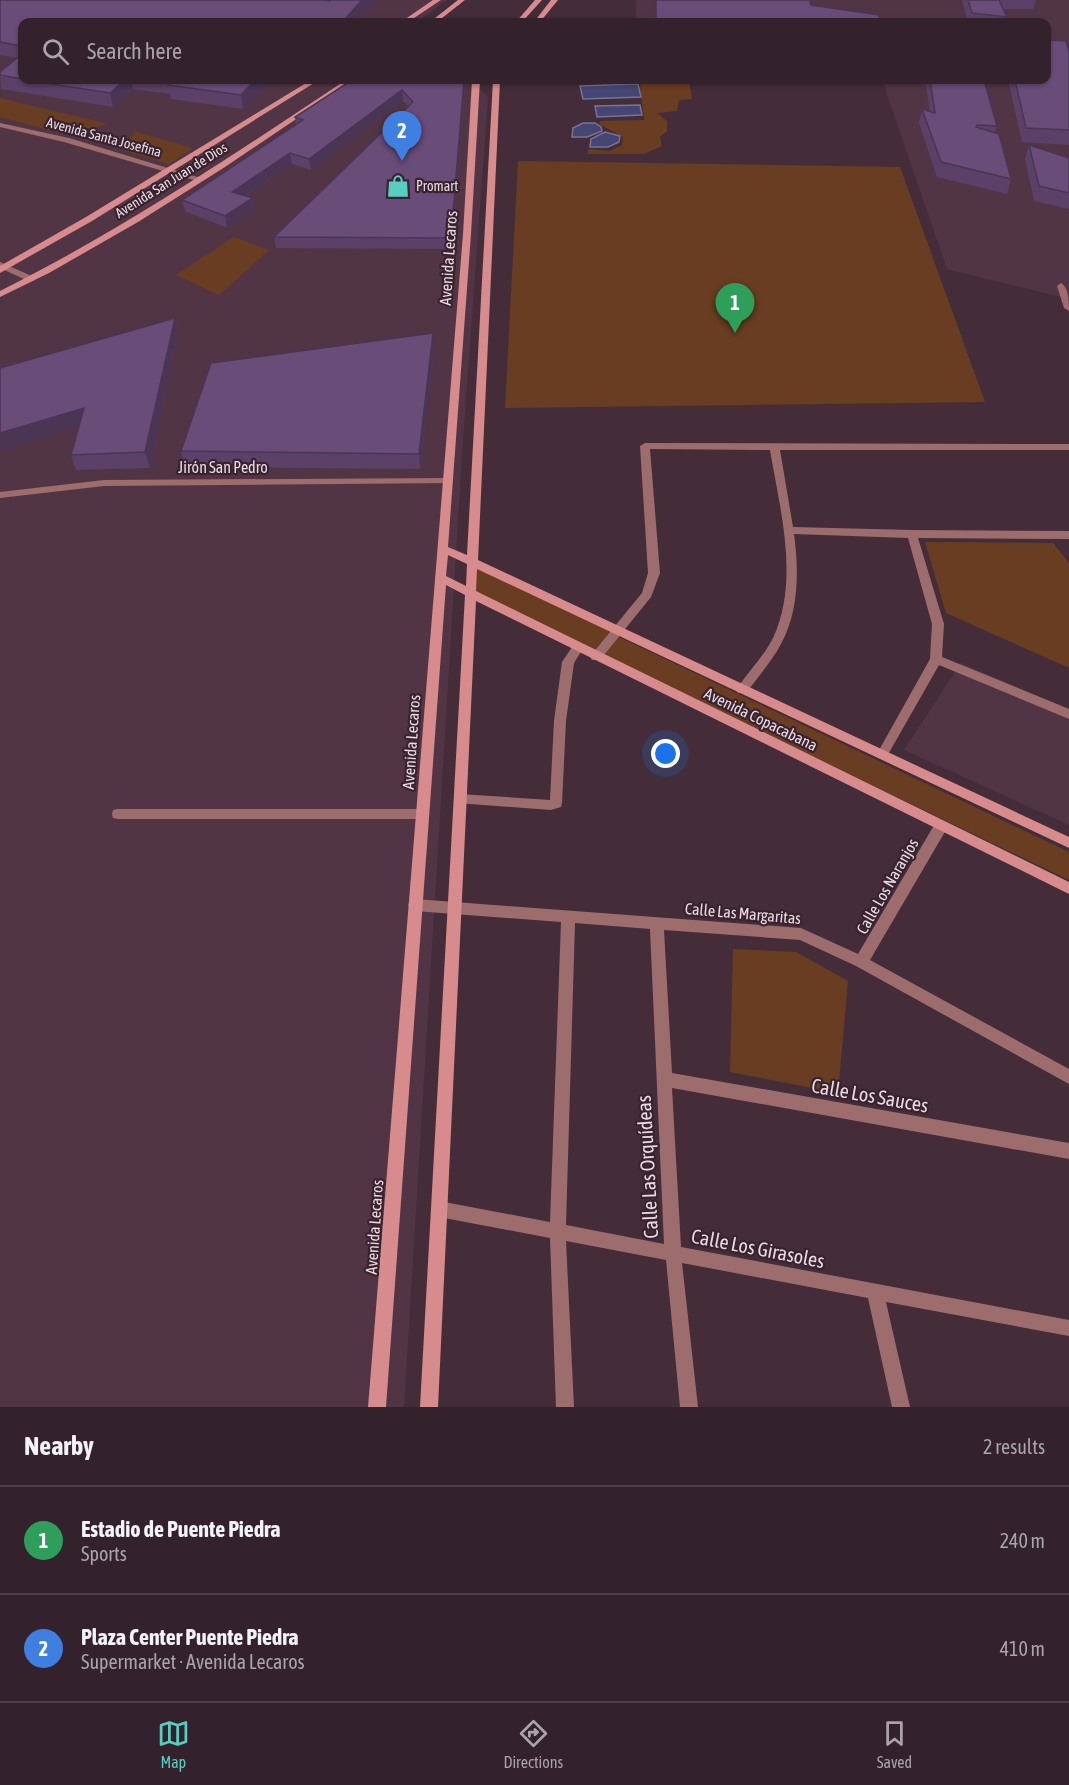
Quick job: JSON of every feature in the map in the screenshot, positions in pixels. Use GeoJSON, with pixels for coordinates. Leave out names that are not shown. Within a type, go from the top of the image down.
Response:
{"type":"FeatureCollection","features":[{"type":"Feature","properties":{"kind":"main road"},"geometry":{"type":"LineString","coordinates":[[410,18],[438,0]]}},
{"type":"Feature","properties":{"kind":"main road"},"geometry":{"type":"LineString","coordinates":[[438,18],[462,0]]}},
{"type":"Feature","properties":{"kind":"main road"},"geometry":{"type":"LineString","coordinates":[[523,18],[539,0]]}},
{"type":"Feature","properties":{"kind":"main road"},"geometry":{"type":"LineString","coordinates":[[540,18],[555,0]]}},
{"type":"Feature","properties":{"kind":"main road","name":"Avenida San Juan de Dios"},"geometry":{"type":"LineString","coordinates":[[2,267],[170,170],[309,84]]}},
{"type":"Feature","properties":{"kind":"main road","name":"Avenida San Juan de Dios"},"geometry":{"type":"LineString","coordinates":[[0,294],[116,231],[200,179],[344,84]]}},
{"type":"Feature","properties":{"kind":"main road","name":"Avenida Lecaros"},"geometry":{"type":"LineString","coordinates":[[377,1407],[448,481],[476,84]]}},
{"type":"Feature","properties":{"kind":"main road"},"geometry":{"type":"LineString","coordinates":[[429,1407],[497,84]]}},
{"type":"Feature","properties":{"kind":"main road"},"geometry":{"type":"LineString","coordinates":[[442,548],[1069,843]]}},
{"type":"Feature","properties":{"kind":"main road","name":"Avenida Copacabana"},"geometry":{"type":"LineString","coordinates":[[440,578],[596,657],[1069,888]]}},
{"type":"Feature","properties":{"kind":"street","name":"Avenida Santa Josefina"},"geometry":{"type":"LineString","coordinates":[[0,125],[66,140],[200,179]]}},
{"type":"Feature","properties":{"kind":"street"},"geometry":{"type":"LineString","coordinates":[[2,267],[31,279]]}},
{"type":"Feature","properties":{"kind":"street"},"geometry":{"type":"LineString","coordinates":[[1065,287],[1069,308]]}},
{"type":"Feature","properties":{"kind":"street"},"geometry":{"type":"LineString","coordinates":[[596,657],[647,594],[654,573],[645,446],[1069,447]]}},
{"type":"Feature","properties":{"kind":"street"},"geometry":{"type":"LineString","coordinates":[[742,690],[779,638],[788,607],[792,574],[774,446]]}},
{"type":"Feature","properties":{"kind":"street","name":"Jirón San Pedro"},"geometry":{"type":"LineString","coordinates":[[0,495],[43,488],[104,483],[448,481]]}},
{"type":"Feature","properties":{"kind":"street"},"geometry":{"type":"LineString","coordinates":[[787,530],[1069,535]]}},
{"type":"Feature","properties":{"kind":"street"},"geometry":{"type":"LineString","coordinates":[[882,755],[936,659],[938,624],[912,534]]}},
{"type":"Feature","properties":{"kind":"street"},"geometry":{"type":"LineString","coordinates":[[460,799],[551,805],[556,803],[560,721],[568,662],[578,647]]}},
{"type":"Feature","properties":{"kind":"street"},"geometry":{"type":"LineString","coordinates":[[936,659],[1069,714]]}},
{"type":"Feature","properties":{"kind":"street"},"geometry":{"type":"LineString","coordinates":[[118,814],[422,814]]}},
{"type":"Feature","properties":{"kind":"street","name":"Calle Los Naranjos"},"geometry":{"type":"LineString","coordinates":[[861,962],[941,826]]}},
{"type":"Feature","properties":{"kind":"street","name":"Calle Las Margaritas"},"geometry":{"type":"LineString","coordinates":[[415,905],[801,934],[861,962],[1069,1077]]}},
{"type":"Feature","properties":{"kind":"street"},"geometry":{"type":"LineString","coordinates":[[565,1407],[558,1232],[568,917]]}},
{"type":"Feature","properties":{"kind":"street","name":"Calle Las Orquídeas"},"geometry":{"type":"LineString","coordinates":[[657,923],[673,1254],[689,1407]]}},
{"type":"Feature","properties":{"kind":"street","name":"Calle Los Sauces"},"geometry":{"type":"LineString","coordinates":[[664,1079],[1069,1151]]}},
{"type":"Feature","properties":{"kind":"street","name":"Calle Los Girasoles"},"geometry":{"type":"LineString","coordinates":[[440,1209],[1069,1328]]}},
{"type":"Feature","properties":{"kind":"street"},"geometry":{"type":"LineString","coordinates":[[875,1291],[902,1407]]}},
{"type":"Feature","properties":{"kind":"shaded area"},"geometry":{"type":"Polygon","coordinates":[[[0,0],[447,0],[422,18],[18,18],[18,84],[474,84],[488,97],[462,454],[404,1407],[0,1407],[0,0]]]}},
{"type":"Feature","properties":{"kind":"shaded area"},"geometry":{"type":"Polygon","coordinates":[[[636,0],[1069,0],[1069,299],[947,269],[883,84],[1051,84],[1051,18],[636,18],[636,0]]]}},
{"type":"Feature","properties":{"kind":"shaded area"},"geometry":{"type":"Polygon","coordinates":[[[638,84],[641,97],[583,99],[580,86],[638,84]]]}},
{"type":"Feature","properties":{"kind":"shaded area"},"geometry":{"type":"Polygon","coordinates":[[[640,84],[690,84],[692,99],[679,100],[677,111],[657,113],[667,121],[667,131],[660,137],[662,146],[644,154],[587,154],[589,149],[609,151],[622,145],[623,137],[599,124],[600,121],[644,120],[640,84]]]}},
{"type":"Feature","properties":{"kind":"shaded area"},"geometry":{"type":"Polygon","coordinates":[[[0,98],[108,124],[65,134],[0,117],[0,98]]]}},
{"type":"Feature","properties":{"kind":"shaded area"},"geometry":{"type":"Polygon","coordinates":[[[640,105],[642,115],[597,117],[595,106],[640,105]]]}},
{"type":"Feature","properties":{"kind":"shaded area"},"geometry":{"type":"Polygon","coordinates":[[[583,123],[595,123],[601,127],[602,131],[587,137],[572,137],[573,128],[583,123]]]}},
{"type":"Feature","properties":{"kind":"shaded area"},"geometry":{"type":"Polygon","coordinates":[[[134,131],[193,148],[169,164],[125,151],[134,131]]]}},
{"type":"Feature","properties":{"kind":"shaded area"},"geometry":{"type":"Polygon","coordinates":[[[605,132],[620,136],[619,142],[608,147],[590,147],[591,139],[605,132]]]}},
{"type":"Feature","properties":{"kind":"shaded area"},"geometry":{"type":"Polygon","coordinates":[[[518,161],[900,167],[985,402],[505,408],[518,161]]]}},
{"type":"Feature","properties":{"kind":"shaded area"},"geometry":{"type":"Polygon","coordinates":[[[234,237],[269,250],[219,295],[176,275],[234,237]]]}},
{"type":"Feature","properties":{"kind":"shaded area"},"geometry":{"type":"Polygon","coordinates":[[[925,542],[1053,543],[1069,563],[1069,668],[946,613],[925,542]]]}},
{"type":"Feature","properties":{"kind":"shaded area"},"geometry":{"type":"Polygon","coordinates":[[[475,564],[612,632],[594,653],[474,591],[475,564]]]}},
{"type":"Feature","properties":{"kind":"shaded area"},"geometry":{"type":"Polygon","coordinates":[[[617,636],[1069,852],[1069,880],[602,655],[617,636]]]}},
{"type":"Feature","properties":{"kind":"shaded area"},"geometry":{"type":"Polygon","coordinates":[[[961,663],[1069,709],[1069,825],[904,750],[961,663]]]}},
{"type":"Feature","properties":{"kind":"shaded area"},"geometry":{"type":"Polygon","coordinates":[[[733,949],[796,952],[848,981],[838,1093],[730,1072],[733,949]]]}},
{"type":"Feature","properties":{"kind":"building"},"geometry":{"type":"Polygon","coordinates":[[[0,0],[362,0],[346,18],[18,18],[18,45],[0,42],[0,0]]]}},
{"type":"Feature","properties":{"kind":"building"},"geometry":{"type":"Polygon","coordinates":[[[656,0],[810,0],[811,5],[879,15],[879,18],[656,18],[656,0]]]}},
{"type":"Feature","properties":{"kind":"building"},"geometry":{"type":"Polygon","coordinates":[[[968,0],[999,0],[1007,17],[972,13],[968,0]]]}},
{"type":"Feature","properties":{"kind":"building"},"geometry":{"type":"Polygon","coordinates":[[[1051,40],[1066,41],[1069,52],[1069,130],[1026,128],[1016,84],[1051,84],[1051,40]]]}},
{"type":"Feature","properties":{"kind":"building"},"geometry":{"type":"Polygon","coordinates":[[[18,57],[18,78],[0,75],[0,72],[18,57]]]}},
{"type":"Feature","properties":{"kind":"building"},"geometry":{"type":"Polygon","coordinates":[[[52,84],[120,84],[110,93],[52,84]]]}},
{"type":"Feature","properties":{"kind":"building"},"geometry":{"type":"Polygon","coordinates":[[[169,84],[251,84],[241,95],[169,84]]]}},
{"type":"Feature","properties":{"kind":"building"},"geometry":{"type":"Polygon","coordinates":[[[346,84],[464,84],[451,238],[274,237],[413,102],[402,90],[309,159],[290,153],[232,192],[253,198],[225,216],[182,200],[303,120],[295,117],[346,84]]]}},
{"type":"Feature","properties":{"kind":"building"},"geometry":{"type":"Polygon","coordinates":[[[931,84],[985,84],[997,126],[977,125],[976,127],[999,134],[1011,179],[941,162],[922,109],[935,113],[931,84]]]}},
{"type":"Feature","properties":{"kind":"building"},"geometry":{"type":"Polygon","coordinates":[[[1029,145],[1069,158],[1069,193],[1039,186],[1029,145]]]}},
{"type":"Feature","properties":{"kind":"building"},"geometry":{"type":"Polygon","coordinates":[[[175,318],[145,452],[71,455],[84,408],[0,433],[0,368],[175,318]]]}},
{"type":"Feature","properties":{"kind":"building"},"geometry":{"type":"Polygon","coordinates":[[[433,333],[419,454],[181,451],[211,363],[433,333]]]}},
{"type":"Feature","properties":{"kind":"place","name":"Plaza Center Puente Piedra"},"geometry":{"type":"Point","coordinates":[402,161]}},
{"type":"Feature","properties":{"kind":"place","name":"Promart"},"geometry":{"type":"Point","coordinates":[398,186]}},
{"type":"Feature","properties":{"kind":"place","name":"Estadio de Puente Piedra"},"geometry":{"type":"Point","coordinates":[735,333]}}]}
